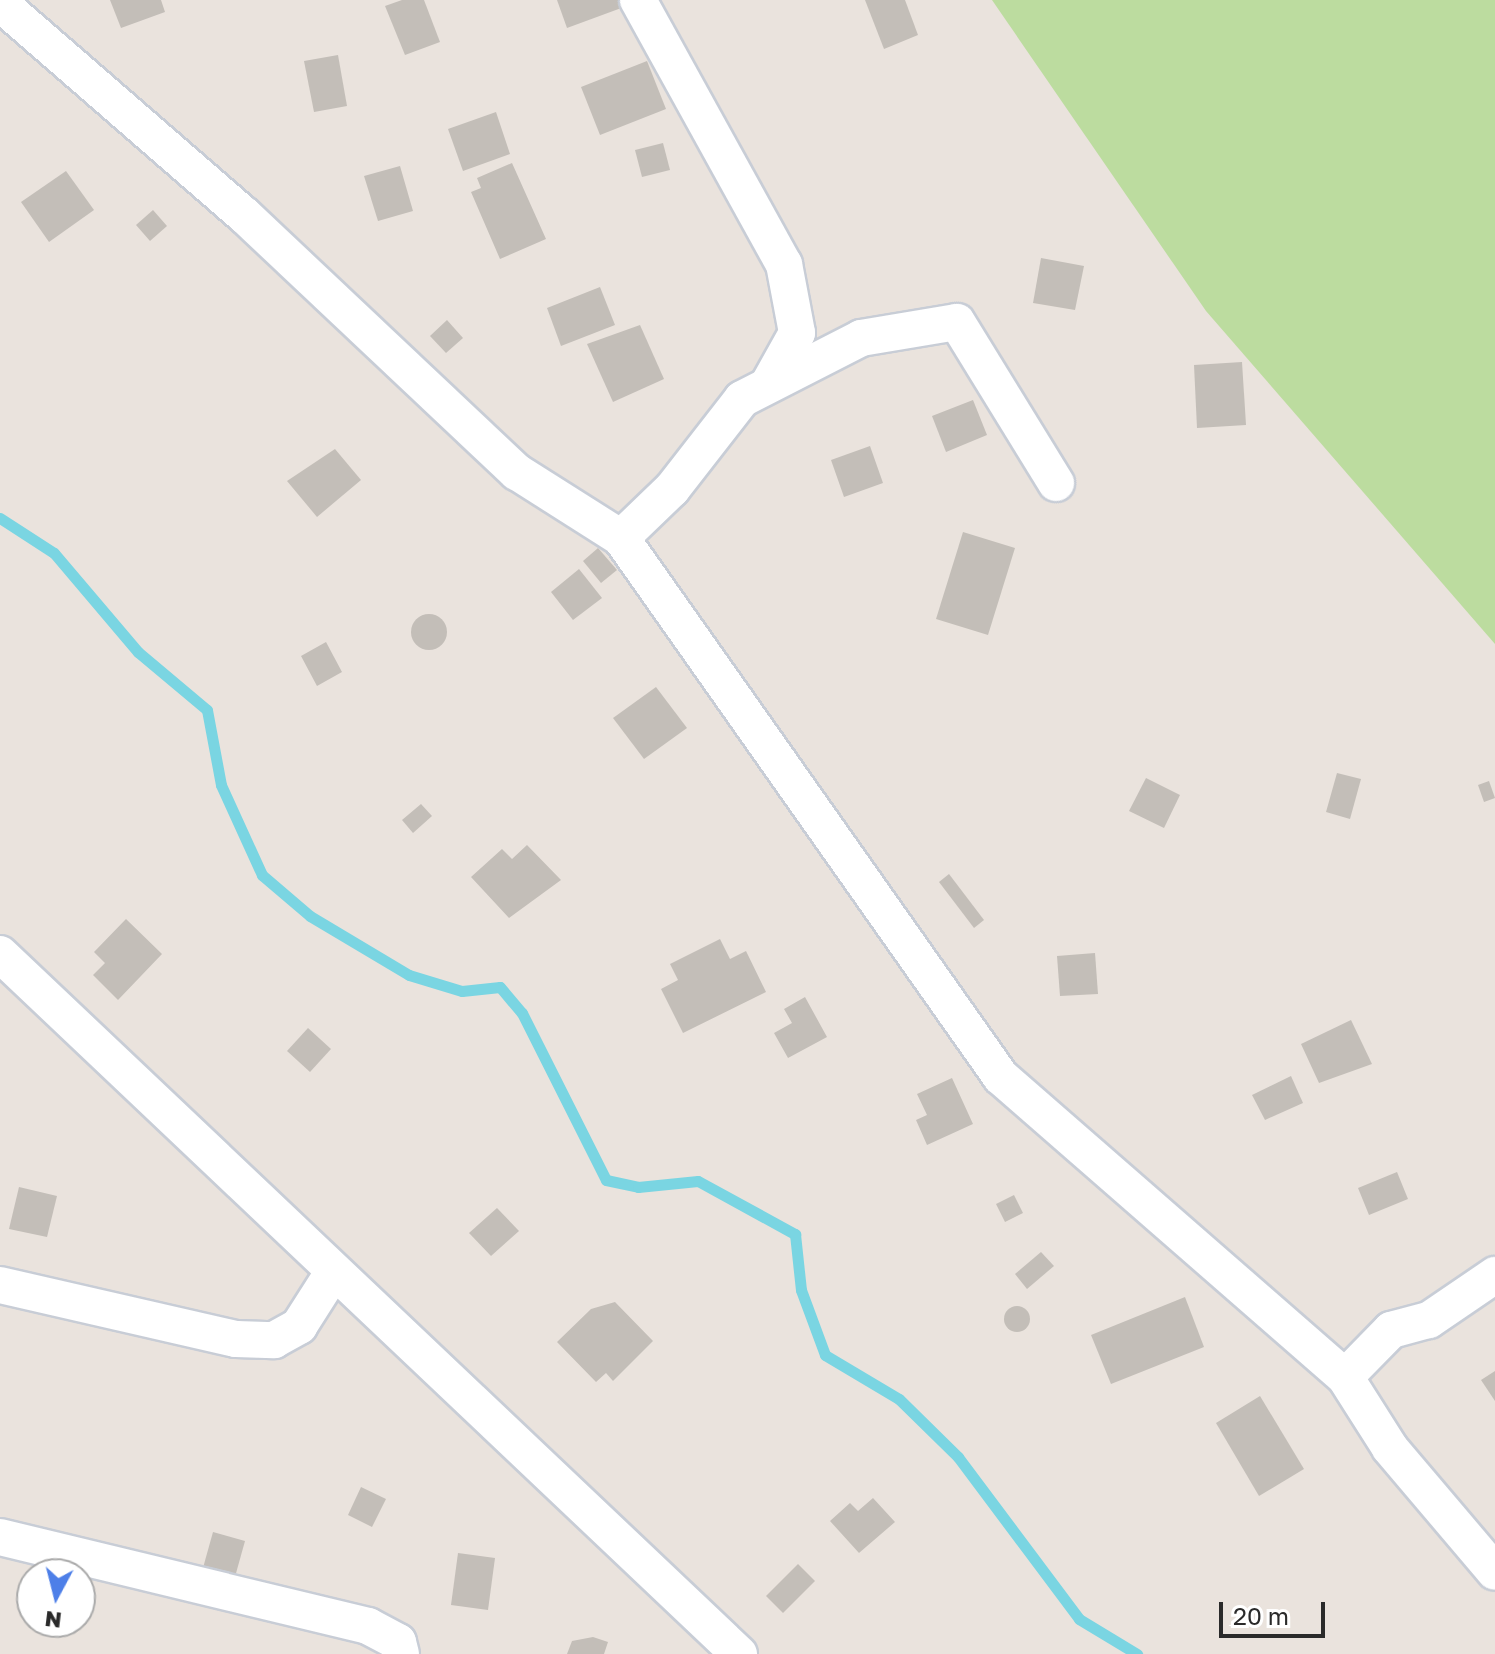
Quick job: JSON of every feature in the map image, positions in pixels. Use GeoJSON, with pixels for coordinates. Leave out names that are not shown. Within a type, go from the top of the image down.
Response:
{"type":"FeatureCollection","features":[{"type":"Feature","properties":{"kind":"street"},"geometry":{"type":"LineString","coordinates":[[638,0],[784,264],[797,333],[769,383]]}},
{"type":"Feature","properties":{"kind":"street"},"geometry":{"type":"LineString","coordinates":[[0,3],[244,215],[517,472],[621,538],[1001,1077],[1345,1377],[1390,1448],[1495,1572]]}},
{"type":"Feature","properties":{"kind":"street"},"geometry":{"type":"LineString","coordinates":[[621,538],[672,489],[742,399],[861,338],[957,322],[1056,483]]}},
{"type":"Feature","properties":{"kind":"street"},"geometry":{"type":"LineString","coordinates":[[0,954],[739,1654]]}},
{"type":"Feature","properties":{"kind":"street"},"geometry":{"type":"LineString","coordinates":[[0,1285],[236,1339],[274,1340],[299,1326],[334,1271]]}},
{"type":"Feature","properties":{"kind":"street"},"geometry":{"type":"LineString","coordinates":[[1345,1377],[1391,1330],[1429,1320],[1495,1275]]}},
{"type":"Feature","properties":{"kind":"street"},"geometry":{"type":"LineString","coordinates":[[0,1537],[368,1626],[398,1642],[401,1654]]}},
{"type":"Feature","properties":{"kind":"green space"},"geometry":{"type":"Polygon","coordinates":[[[992,0],[1495,0],[1495,644],[1206,311],[992,0]]]}},
{"type":"Feature","properties":{"kind":"building"},"geometry":{"type":"Polygon","coordinates":[[[110,0],[161,0],[165,12],[121,28],[110,0]]]}},
{"type":"Feature","properties":{"kind":"building"},"geometry":{"type":"Polygon","coordinates":[[[402,0],[424,0],[440,42],[405,55],[385,6],[402,0]]]}},
{"type":"Feature","properties":{"kind":"building"},"geometry":{"type":"Polygon","coordinates":[[[557,0],[622,0],[624,7],[567,28],[557,0]]]}},
{"type":"Feature","properties":{"kind":"building"},"geometry":{"type":"Polygon","coordinates":[[[865,0],[905,0],[918,35],[884,49],[865,0]]]}},
{"type":"Feature","properties":{"kind":"building"},"geometry":{"type":"Polygon","coordinates":[[[338,55],[347,106],[314,112],[304,61],[338,55]]]}},
{"type":"Feature","properties":{"kind":"building"},"geometry":{"type":"Polygon","coordinates":[[[647,61],[666,109],[600,135],[581,87],[647,61]]]}},
{"type":"Feature","properties":{"kind":"building"},"geometry":{"type":"Polygon","coordinates":[[[496,112],[510,154],[463,171],[448,129],[496,112]]]}},
{"type":"Feature","properties":{"kind":"building"},"geometry":{"type":"Polygon","coordinates":[[[663,143],[670,170],[642,177],[635,150],[663,143]]]}},
{"type":"Feature","properties":{"kind":"building"},"geometry":{"type":"Polygon","coordinates":[[[512,163],[546,239],[500,259],[471,192],[481,188],[477,178],[512,163]]]}},
{"type":"Feature","properties":{"kind":"building"},"geometry":{"type":"Polygon","coordinates":[[[400,166],[413,211],[378,221],[364,176],[400,166]]]}},
{"type":"Feature","properties":{"kind":"building"},"geometry":{"type":"Polygon","coordinates":[[[66,171],[94,210],[49,242],[21,202],[66,171]]]}},
{"type":"Feature","properties":{"kind":"building"},"geometry":{"type":"Polygon","coordinates":[[[153,210],[167,226],[150,241],[136,225],[153,210]]]}},
{"type":"Feature","properties":{"kind":"building"},"geometry":{"type":"Polygon","coordinates":[[[1041,258],[1084,266],[1075,310],[1033,303],[1041,258]]]}},
{"type":"Feature","properties":{"kind":"building"},"geometry":{"type":"Polygon","coordinates":[[[600,287],[615,325],[561,346],[547,308],[600,287]]]}},
{"type":"Feature","properties":{"kind":"building"},"geometry":{"type":"Polygon","coordinates":[[[447,320],[463,338],[446,353],[430,336],[447,320]]]}},
{"type":"Feature","properties":{"kind":"building"},"geometry":{"type":"Polygon","coordinates":[[[640,325],[664,379],[613,402],[587,344],[640,325]]]}},
{"type":"Feature","properties":{"kind":"building"},"geometry":{"type":"Polygon","coordinates":[[[1242,362],[1246,425],[1197,428],[1194,365],[1242,362]]]}},
{"type":"Feature","properties":{"kind":"building"},"geometry":{"type":"Polygon","coordinates":[[[973,400],[987,435],[946,452],[932,416],[973,400]]]}},
{"type":"Feature","properties":{"kind":"building"},"geometry":{"type":"Polygon","coordinates":[[[870,446],[883,483],[844,497],[831,460],[870,446]]]}},
{"type":"Feature","properties":{"kind":"building"},"geometry":{"type":"Polygon","coordinates":[[[335,449],[361,480],[317,517],[287,481],[335,449]]]}},
{"type":"Feature","properties":{"kind":"building"},"geometry":{"type":"Polygon","coordinates":[[[963,532],[1015,548],[988,635],[936,619],[963,532]]]}},
{"type":"Feature","properties":{"kind":"building"},"geometry":{"type":"Polygon","coordinates":[[[598,548],[617,570],[601,583],[583,561],[598,548]]]}},
{"type":"Feature","properties":{"kind":"building"},"geometry":{"type":"Polygon","coordinates":[[[579,569],[602,598],[573,620],[551,592],[579,569]]]}},
{"type":"Feature","properties":{"kind":"building"},"geometry":{"type":"Polygon","coordinates":[[[429,614],[442,619],[447,632],[442,645],[429,650],[416,645],[411,632],[416,619],[429,614]]]}},
{"type":"Feature","properties":{"kind":"building"},"geometry":{"type":"Polygon","coordinates":[[[326,642],[342,672],[317,686],[301,656],[326,642]]]}},
{"type":"Feature","properties":{"kind":"building"},"geometry":{"type":"Polygon","coordinates":[[[656,687],[687,728],[644,759],[613,718],[656,687]]]}},
{"type":"Feature","properties":{"kind":"building"},"geometry":{"type":"Polygon","coordinates":[[[1337,773],[1361,779],[1350,819],[1326,812],[1337,773]]]}},
{"type":"Feature","properties":{"kind":"building"},"geometry":{"type":"Polygon","coordinates":[[[1146,778],[1180,795],[1164,828],[1129,811],[1146,778]]]}},
{"type":"Feature","properties":{"kind":"building"},"geometry":{"type":"Polygon","coordinates":[[[1489,781],[1495,798],[1484,802],[1478,785],[1489,781]]]}},
{"type":"Feature","properties":{"kind":"building"},"geometry":{"type":"Polygon","coordinates":[[[421,804],[432,816],[413,833],[402,820],[421,804]]]}},
{"type":"Feature","properties":{"kind":"building"},"geometry":{"type":"Polygon","coordinates":[[[527,845],[561,880],[509,918],[471,877],[502,849],[512,859],[527,845]]]}},
{"type":"Feature","properties":{"kind":"building"},"geometry":{"type":"Polygon","coordinates":[[[949,874],[984,920],[974,928],[939,882],[949,874]]]}},
{"type":"Feature","properties":{"kind":"building"},"geometry":{"type":"Polygon","coordinates":[[[126,919],[162,954],[118,1000],[93,975],[105,963],[94,952],[126,919]]]}},
{"type":"Feature","properties":{"kind":"building"},"geometry":{"type":"Polygon","coordinates":[[[720,939],[730,959],[746,951],[766,992],[683,1033],[661,989],[678,980],[670,964],[720,939]]]}},
{"type":"Feature","properties":{"kind":"building"},"geometry":{"type":"Polygon","coordinates":[[[1095,953],[1098,994],[1060,996],[1057,956],[1095,953]]]}},
{"type":"Feature","properties":{"kind":"building"},"geometry":{"type":"Polygon","coordinates":[[[805,997],[827,1037],[788,1058],[774,1033],[792,1023],[784,1009],[805,997]]]}},
{"type":"Feature","properties":{"kind":"building"},"geometry":{"type":"Polygon","coordinates":[[[1351,1020],[1372,1064],[1319,1083],[1301,1044],[1351,1020]]]}},
{"type":"Feature","properties":{"kind":"building"},"geometry":{"type":"Polygon","coordinates":[[[308,1028],[331,1049],[310,1072],[287,1051],[308,1028]]]}},
{"type":"Feature","properties":{"kind":"building"},"geometry":{"type":"Polygon","coordinates":[[[1291,1076],[1303,1103],[1265,1120],[1252,1095],[1291,1076]]]}},
{"type":"Feature","properties":{"kind":"building"},"geometry":{"type":"Polygon","coordinates":[[[952,1078],[973,1124],[927,1145],[916,1120],[927,1115],[917,1094],[952,1078]]]}},
{"type":"Feature","properties":{"kind":"building"},"geometry":{"type":"Polygon","coordinates":[[[1397,1172],[1408,1199],[1369,1215],[1358,1188],[1397,1172]]]}},
{"type":"Feature","properties":{"kind":"building"},"geometry":{"type":"Polygon","coordinates":[[[19,1187],[57,1196],[47,1237],[9,1229],[19,1187]]]}},
{"type":"Feature","properties":{"kind":"building"},"geometry":{"type":"Polygon","coordinates":[[[1014,1195],[1023,1213],[1005,1222],[996,1204],[1014,1195]]]}},
{"type":"Feature","properties":{"kind":"building"},"geometry":{"type":"Polygon","coordinates":[[[497,1208],[519,1231],[491,1256],[469,1233],[497,1208]]]}},
{"type":"Feature","properties":{"kind":"building"},"geometry":{"type":"Polygon","coordinates":[[[1041,1252],[1054,1266],[1027,1289],[1015,1274],[1041,1252]]]}},
{"type":"Feature","properties":{"kind":"building"},"geometry":{"type":"Polygon","coordinates":[[[1185,1297],[1204,1347],[1111,1384],[1091,1335],[1185,1297]]]}},
{"type":"Feature","properties":{"kind":"building"},"geometry":{"type":"Polygon","coordinates":[[[615,1302],[653,1341],[613,1381],[606,1373],[596,1382],[557,1342],[591,1309],[615,1302]]]}},
{"type":"Feature","properties":{"kind":"building"},"geometry":{"type":"Polygon","coordinates":[[[1017,1306],[1026,1310],[1030,1319],[1026,1328],[1017,1332],[1008,1328],[1004,1319],[1008,1310],[1017,1306]]]}},
{"type":"Feature","properties":{"kind":"building"},"geometry":{"type":"Polygon","coordinates":[[[1495,1371],[1495,1401],[1481,1380],[1495,1371]]]}},
{"type":"Feature","properties":{"kind":"building"},"geometry":{"type":"Polygon","coordinates":[[[1260,1396],[1304,1469],[1259,1496],[1216,1423],[1260,1396]]]}},
{"type":"Feature","properties":{"kind":"building"},"geometry":{"type":"Polygon","coordinates":[[[361,1487],[386,1499],[372,1527],[348,1515],[361,1487]]]}},
{"type":"Feature","properties":{"kind":"building"},"geometry":{"type":"Polygon","coordinates":[[[873,1498],[895,1522],[859,1553],[830,1521],[850,1503],[858,1511],[873,1498]]]}},
{"type":"Feature","properties":{"kind":"building"},"geometry":{"type":"Polygon","coordinates":[[[213,1532],[245,1541],[233,1584],[201,1575],[213,1532]]]}},
{"type":"Feature","properties":{"kind":"building"},"geometry":{"type":"Polygon","coordinates":[[[458,1553],[495,1558],[488,1610],[451,1605],[458,1553]]]}},
{"type":"Feature","properties":{"kind":"building"},"geometry":{"type":"Polygon","coordinates":[[[798,1564],[815,1581],[783,1613],[766,1596],[798,1564]]]}},
{"type":"Feature","properties":{"kind":"building"},"geometry":{"type":"Polygon","coordinates":[[[593,1637],[608,1642],[604,1654],[567,1654],[572,1641],[593,1637]]]}},
{"type":"Feature","properties":{"kind":"waterway"},"geometry":{"type":"LineString","coordinates":[[0,518],[54,553],[138,652],[207,710],[221,785],[262,875],[310,916],[409,975],[462,991],[500,987],[522,1013],[606,1180],[638,1187],[698,1181],[795,1234],[801,1290],[825,1355],[899,1399],[958,1457],[1079,1619],[1137,1654]]}}]}
